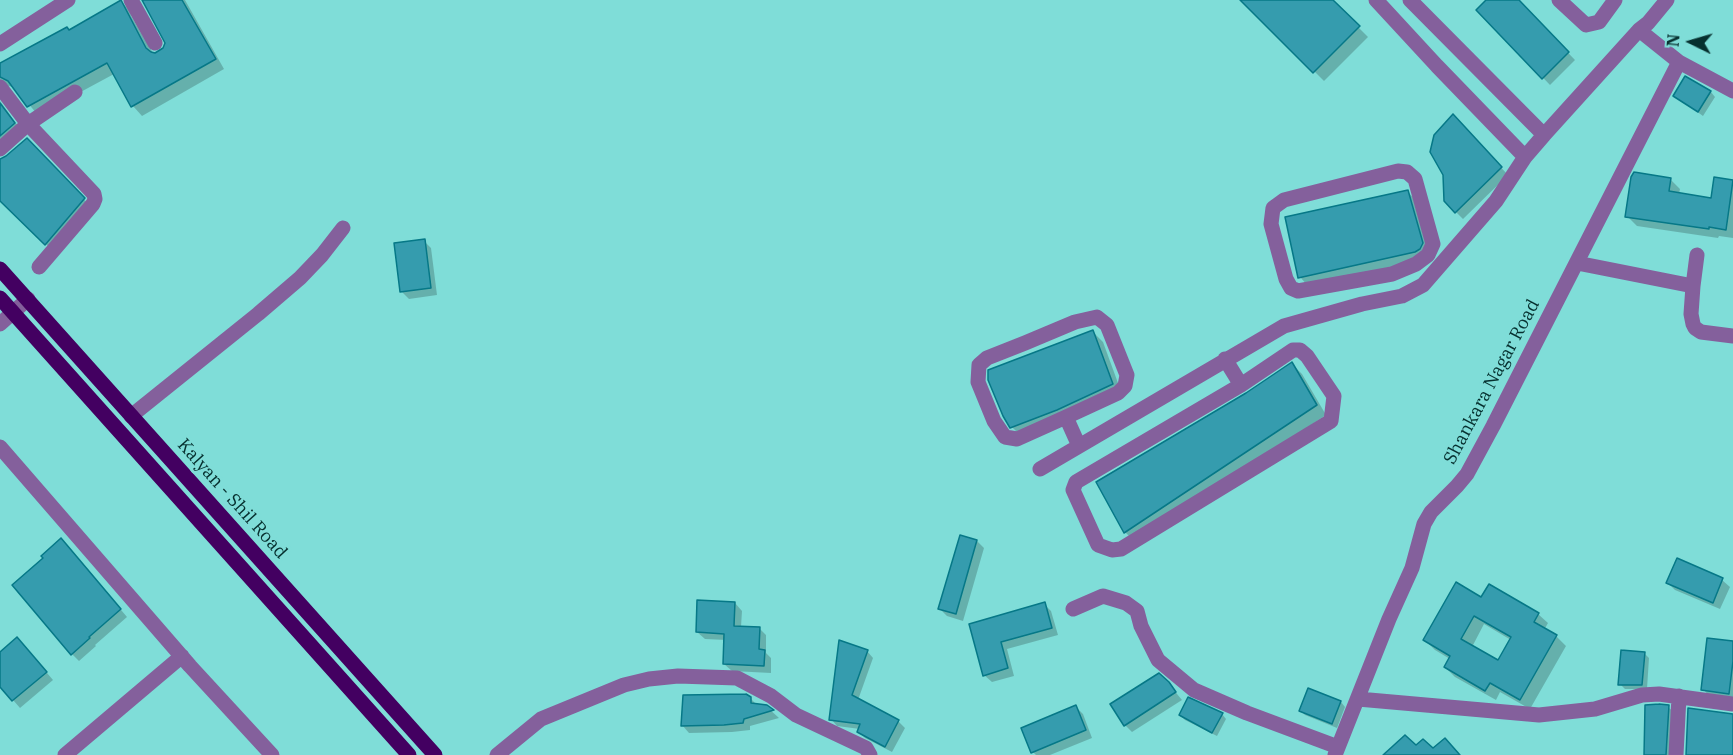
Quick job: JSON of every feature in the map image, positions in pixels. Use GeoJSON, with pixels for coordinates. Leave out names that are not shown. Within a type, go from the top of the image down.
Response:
{"type":"FeatureCollection","features":[{"type":"Feature","properties":{"kind":"main road","name":"Kalyan - Shil Road"},"geometry":{"type":"LineString","coordinates":[[0,269],[435,755]]}},
{"type":"Feature","properties":{"kind":"main road"},"geometry":{"type":"LineString","coordinates":[[0,298],[409,755]]}},
{"type":"Feature","properties":{"kind":"street"},"geometry":{"type":"LineString","coordinates":[[131,0],[155,43]]}},
{"type":"Feature","properties":{"kind":"street"},"geometry":{"type":"LineString","coordinates":[[1376,0],[1525,158]]}},
{"type":"Feature","properties":{"kind":"street"},"geometry":{"type":"LineString","coordinates":[[1410,0],[1544,135]]}},
{"type":"Feature","properties":{"kind":"street"},"geometry":{"type":"LineString","coordinates":[[1559,0],[1586,25],[1599,22],[1615,0]]}},
{"type":"Feature","properties":{"kind":"street"},"geometry":{"type":"LineString","coordinates":[[1040,469],[1284,326],[1362,304],[1402,296],[1424,285],[1496,201],[1525,158],[1544,135],[1667,0]]}},
{"type":"Feature","properties":{"kind":"street"},"geometry":{"type":"LineString","coordinates":[[0,44],[64,1]]}},
{"type":"Feature","properties":{"kind":"street"},"geometry":{"type":"LineString","coordinates":[[1639,30],[1680,62],[1733,91]]}},
{"type":"Feature","properties":{"kind":"street","name":"Shankara Nagar Road"},"geometry":{"type":"LineString","coordinates":[[1336,751],[1412,568],[1424,524],[1431,512],[1467,474],[1680,62]]}},
{"type":"Feature","properties":{"kind":"street"},"geometry":{"type":"LineString","coordinates":[[0,87],[28,124],[94,194],[93,204],[39,267]]}},
{"type":"Feature","properties":{"kind":"street"},"geometry":{"type":"LineString","coordinates":[[0,150],[28,124],[75,92]]}},
{"type":"Feature","properties":{"kind":"street"},"geometry":{"type":"LineString","coordinates":[[1398,171],[1407,172],[1415,179],[1426,216],[1433,244],[1428,255],[1416,264],[1392,274],[1356,280],[1298,291],[1291,288],[1286,279],[1271,224],[1274,208],[1284,200],[1398,171]]}},
{"type":"Feature","properties":{"kind":"street"},"geometry":{"type":"LineString","coordinates":[[131,416],[300,278],[343,228]]}},
{"type":"Feature","properties":{"kind":"street"},"geometry":{"type":"LineString","coordinates":[[1697,255],[1692,324],[1701,332],[1733,336]]}},
{"type":"Feature","properties":{"kind":"street"},"geometry":{"type":"LineString","coordinates":[[1577,263],[1693,286]]}},
{"type":"Feature","properties":{"kind":"street"},"geometry":{"type":"LineString","coordinates":[[1356,280],[1362,304]]}},
{"type":"Feature","properties":{"kind":"street"},"geometry":{"type":"LineString","coordinates":[[0,324],[28,299]]}},
{"type":"Feature","properties":{"kind":"street"},"geometry":{"type":"LineString","coordinates":[[1097,317],[1107,325],[1126,375],[1125,386],[1118,393],[1066,417],[1017,439],[1005,437],[994,421],[978,382],[979,365],[987,358],[1075,322],[1097,317]]}},
{"type":"Feature","properties":{"kind":"street"},"geometry":{"type":"LineString","coordinates":[[1293,350],[1300,350],[1307,356],[1334,396],[1330,421],[1121,549],[1112,550],[1098,545],[1073,490],[1076,482],[1241,385],[1293,350]]}},
{"type":"Feature","properties":{"kind":"street"},"geometry":{"type":"LineString","coordinates":[[1225,359],[1241,385]]}},
{"type":"Feature","properties":{"kind":"street"},"geometry":{"type":"LineString","coordinates":[[1066,417],[1079,446]]}},
{"type":"Feature","properties":{"kind":"street"},"geometry":{"type":"LineString","coordinates":[[0,447],[182,656],[272,755]]}},
{"type":"Feature","properties":{"kind":"street"},"geometry":{"type":"LineString","coordinates":[[1073,609],[1103,596],[1126,603],[1137,611],[1141,626],[1158,660],[1194,690],[1336,751]]}},
{"type":"Feature","properties":{"kind":"street"},"geometry":{"type":"LineString","coordinates":[[64,755],[182,656]]}},
{"type":"Feature","properties":{"kind":"street"},"geometry":{"type":"LineString","coordinates":[[497,755],[541,719],[624,685],[649,679],[678,676],[737,678],[771,696],[796,715],[866,748],[870,755]]}},
{"type":"Feature","properties":{"kind":"street"},"geometry":{"type":"LineString","coordinates":[[1358,699],[1539,715],[1595,709],[1642,695],[1659,694],[1733,704]]}},
{"type":"Feature","properties":{"kind":"street"},"geometry":{"type":"LineString","coordinates":[[1676,755],[1679,696]]}},
{"type":"Feature","properties":{"kind":"building"},"geometry":{"type":"Polygon","coordinates":[[[121,0],[146,48],[155,53],[163,48],[165,43],[142,0],[182,0],[216,59],[131,107],[107,63],[27,107],[8,81],[0,77],[0,63],[67,27],[69,30],[121,0]]]}},
{"type":"Feature","properties":{"kind":"building"},"geometry":{"type":"Polygon","coordinates":[[[1240,0],[1333,0],[1360,26],[1313,73],[1240,0]]]}},
{"type":"Feature","properties":{"kind":"building"},"geometry":{"type":"Polygon","coordinates":[[[1486,0],[1519,0],[1569,52],[1542,79],[1476,10],[1486,0]]]}},
{"type":"Feature","properties":{"kind":"building"},"geometry":{"type":"Polygon","coordinates":[[[1685,76],[1711,91],[1698,112],[1673,96],[1685,76]]]}},
{"type":"Feature","properties":{"kind":"building"},"geometry":{"type":"Polygon","coordinates":[[[0,103],[15,123],[0,136],[0,103]]]}},
{"type":"Feature","properties":{"kind":"building"},"geometry":{"type":"Polygon","coordinates":[[[1453,114],[1502,167],[1455,213],[1444,201],[1443,175],[1430,152],[1434,135],[1453,114]]]}},
{"type":"Feature","properties":{"kind":"building"},"geometry":{"type":"Polygon","coordinates":[[[27,138],[85,198],[45,245],[0,201],[0,159],[27,138]]]}},
{"type":"Feature","properties":{"kind":"building"},"geometry":{"type":"Polygon","coordinates":[[[1634,172],[1671,178],[1669,191],[1711,198],[1714,177],[1733,180],[1726,230],[1625,217],[1631,177],[1634,172]]]}},
{"type":"Feature","properties":{"kind":"building"},"geometry":{"type":"Polygon","coordinates":[[[1408,190],[1423,243],[1420,249],[1298,278],[1285,217],[1408,190]]]}},
{"type":"Feature","properties":{"kind":"building"},"geometry":{"type":"Polygon","coordinates":[[[425,239],[431,288],[400,292],[394,243],[425,239]]]}},
{"type":"Feature","properties":{"kind":"building"},"geometry":{"type":"Polygon","coordinates":[[[1093,330],[1113,384],[1057,410],[1010,428],[988,380],[988,370],[1093,330]]]}},
{"type":"Feature","properties":{"kind":"building"},"geometry":{"type":"Polygon","coordinates":[[[1292,362],[1317,405],[1124,533],[1096,482],[1246,393],[1292,362]]]}},
{"type":"Feature","properties":{"kind":"building"},"geometry":{"type":"Polygon","coordinates":[[[960,535],[977,540],[956,614],[938,609],[960,535]]]}},
{"type":"Feature","properties":{"kind":"building"},"geometry":{"type":"Polygon","coordinates":[[[61,538],[121,609],[71,655],[12,585],[43,558],[41,556],[61,538]]]}},
{"type":"Feature","properties":{"kind":"building"},"geometry":{"type":"Polygon","coordinates":[[[1677,558],[1723,578],[1713,603],[1666,583],[1677,558]]]}},
{"type":"Feature","properties":{"kind":"building"},"geometry":{"type":"Polygon","coordinates":[[[1456,582],[1481,597],[1489,584],[1539,613],[1534,622],[1557,635],[1520,700],[1490,683],[1485,691],[1444,667],[1450,656],[1423,640],[1456,582]],[[1474,616],[1461,639],[1498,660],[1511,637],[1474,616]]]}},
{"type":"Feature","properties":{"kind":"building"},"geometry":{"type":"Polygon","coordinates":[[[697,600],[735,602],[734,626],[760,627],[759,649],[765,650],[764,666],[723,664],[724,634],[696,632],[697,600]]]}},
{"type":"Feature","properties":{"kind":"building"},"geometry":{"type":"Polygon","coordinates":[[[1045,602],[1052,628],[1001,642],[1008,668],[983,676],[969,624],[1045,602]]]}},
{"type":"Feature","properties":{"kind":"building"},"geometry":{"type":"Polygon","coordinates":[[[17,637],[47,672],[12,701],[0,687],[0,652],[17,637]]]}},
{"type":"Feature","properties":{"kind":"building"},"geometry":{"type":"Polygon","coordinates":[[[1707,638],[1733,641],[1729,694],[1701,690],[1707,638]]]}},
{"type":"Feature","properties":{"kind":"building"},"geometry":{"type":"Polygon","coordinates":[[[839,640],[868,650],[852,695],[899,720],[885,747],[857,732],[860,724],[829,720],[839,640]]]}},
{"type":"Feature","properties":{"kind":"building"},"geometry":{"type":"Polygon","coordinates":[[[1621,650],[1645,652],[1642,685],[1618,685],[1621,650]]]}},
{"type":"Feature","properties":{"kind":"building"},"geometry":{"type":"Polygon","coordinates":[[[1159,673],[1176,692],[1124,726],[1110,704],[1159,673]]]}},
{"type":"Feature","properties":{"kind":"building"},"geometry":{"type":"Polygon","coordinates":[[[1308,688],[1341,701],[1332,724],[1299,711],[1308,688]]]}},
{"type":"Feature","properties":{"kind":"building"},"geometry":{"type":"Polygon","coordinates":[[[746,694],[751,697],[751,703],[767,705],[774,710],[744,719],[743,723],[681,726],[683,695],[746,694]]]}},
{"type":"Feature","properties":{"kind":"building"},"geometry":{"type":"Polygon","coordinates":[[[1188,697],[1223,713],[1212,733],[1179,715],[1188,697]]]}},
{"type":"Feature","properties":{"kind":"building"},"geometry":{"type":"Polygon","coordinates":[[[1076,705],[1086,730],[1031,753],[1021,728],[1076,705]]]}},
{"type":"Feature","properties":{"kind":"building"},"geometry":{"type":"Polygon","coordinates":[[[1645,705],[1669,705],[1666,755],[1644,755],[1645,705]]]}},
{"type":"Feature","properties":{"kind":"building"},"geometry":{"type":"Polygon","coordinates":[[[1688,708],[1733,714],[1733,755],[1686,755],[1688,708]]]}},
{"type":"Feature","properties":{"kind":"building"},"geometry":{"type":"Polygon","coordinates":[[[1405,735],[1416,745],[1423,739],[1433,748],[1445,738],[1460,755],[1383,755],[1405,735]]]}}]}
